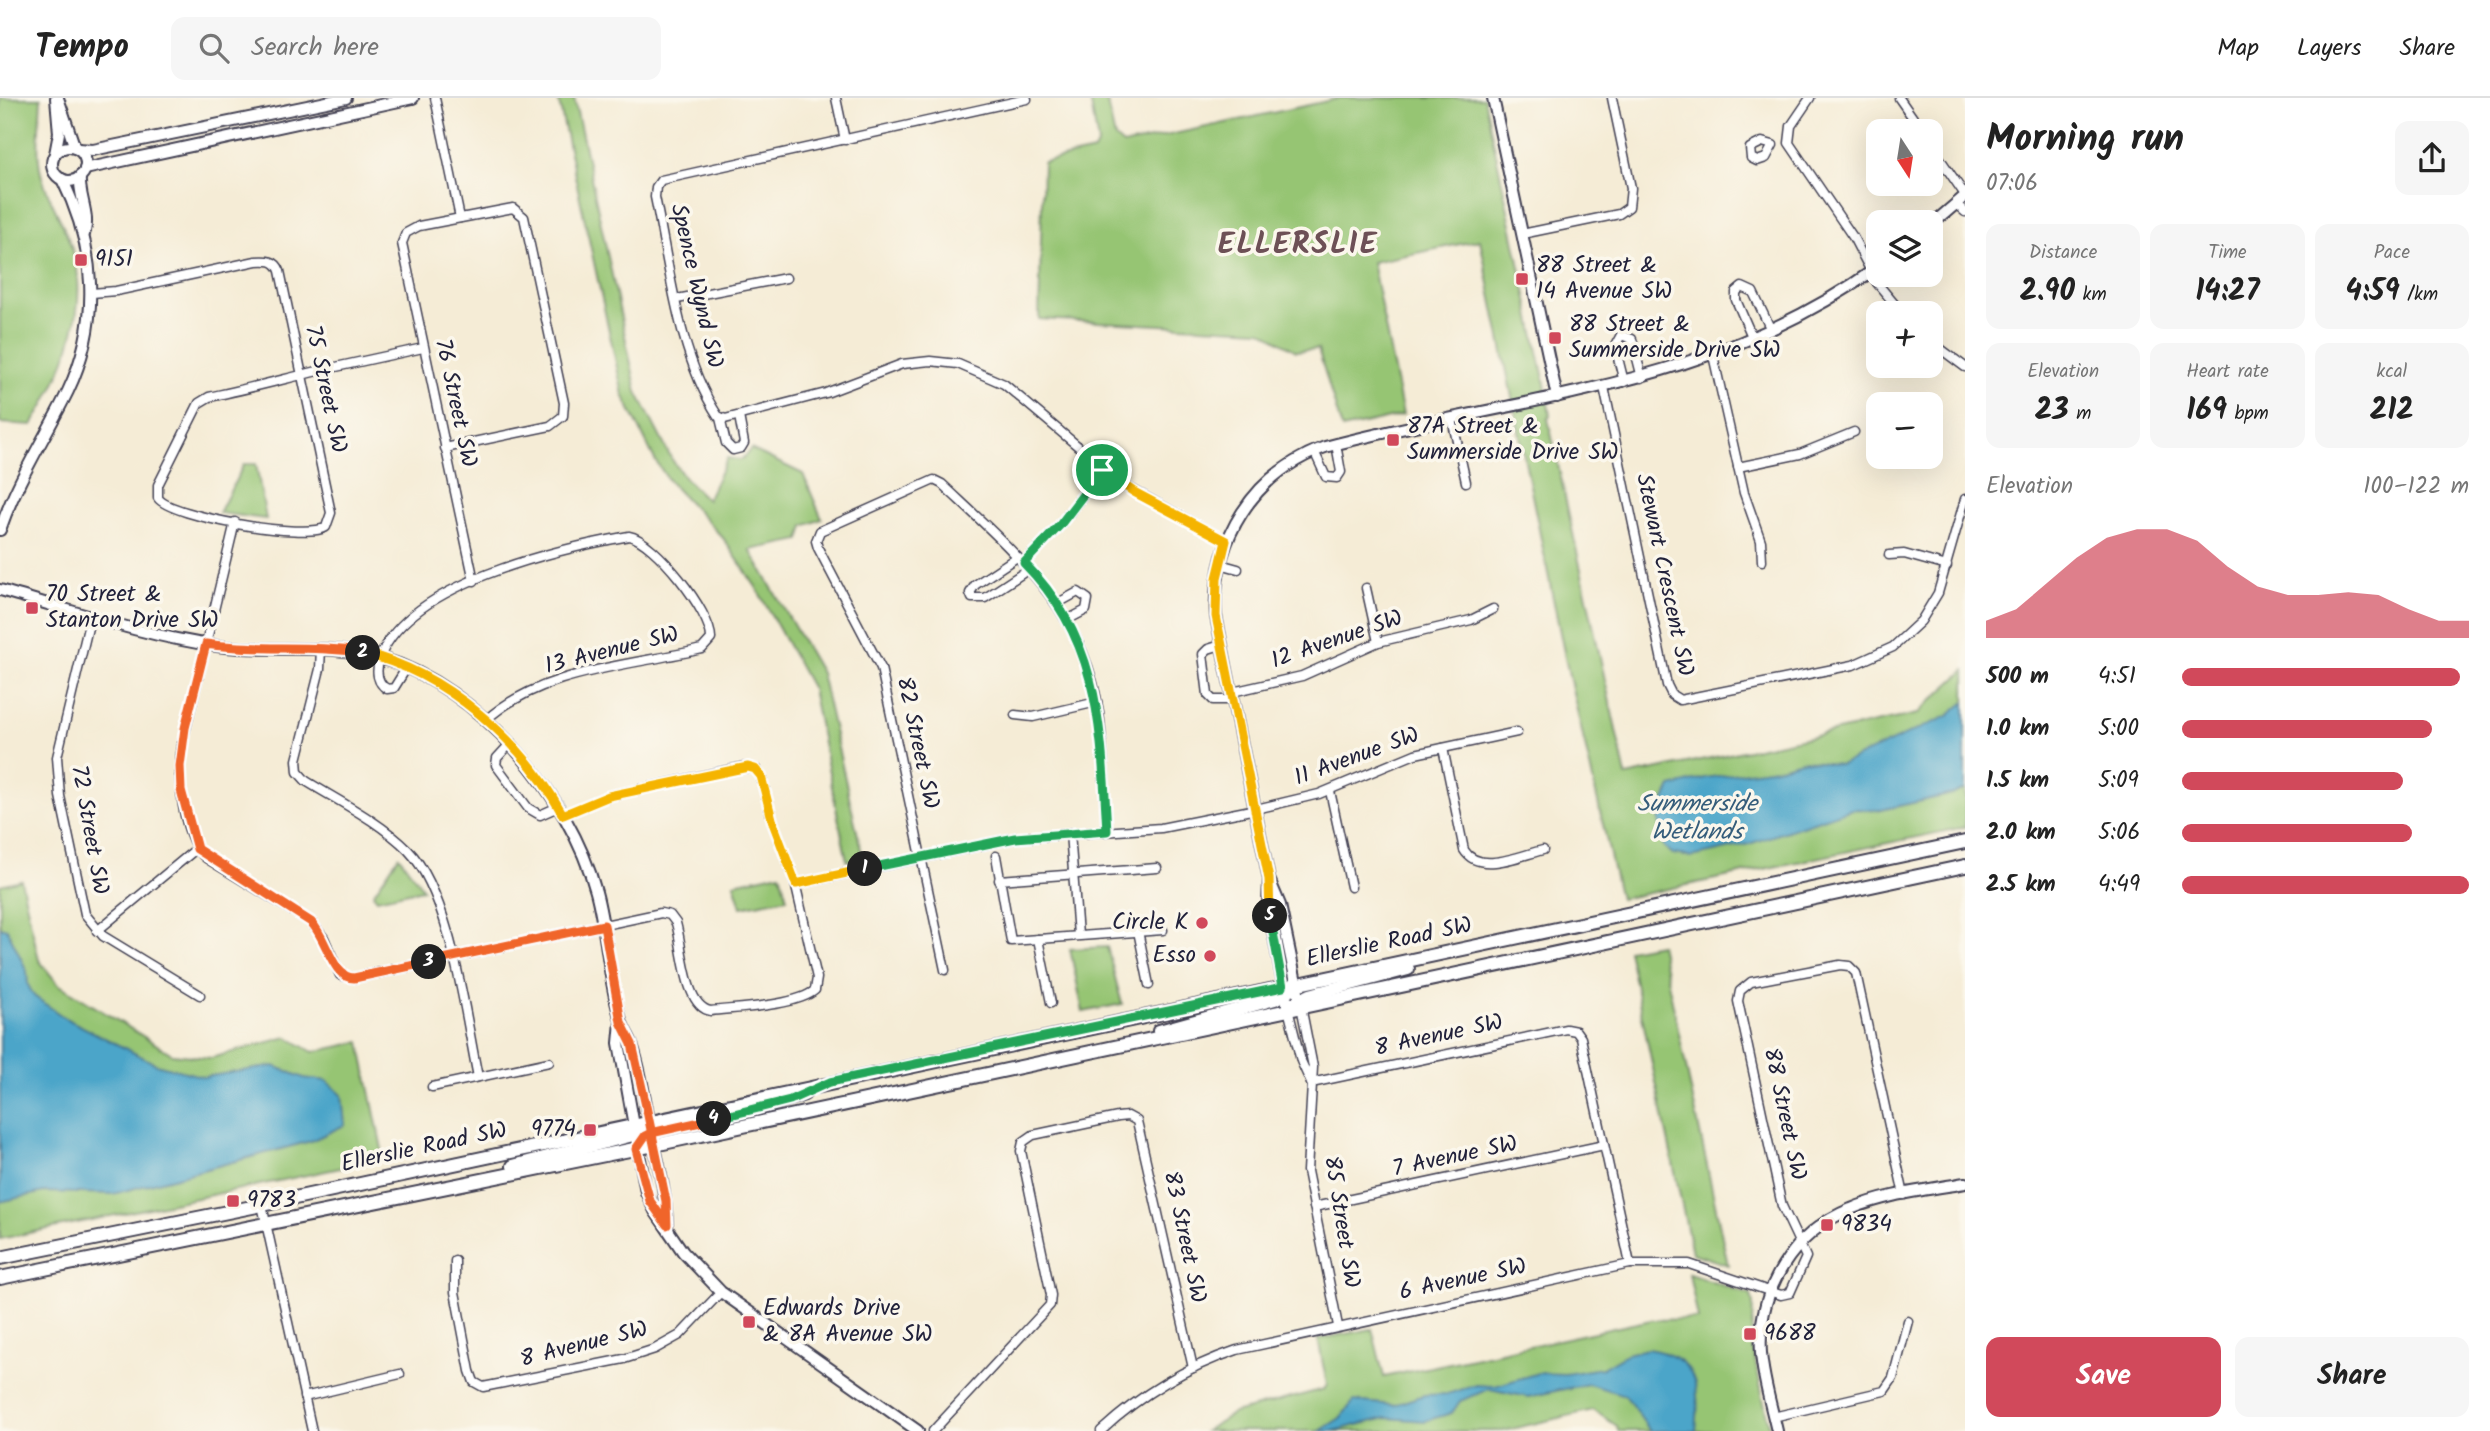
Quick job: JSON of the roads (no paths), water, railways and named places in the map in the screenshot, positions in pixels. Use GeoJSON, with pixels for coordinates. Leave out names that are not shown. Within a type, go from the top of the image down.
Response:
{"type":"FeatureCollection","features":[{"type":"Feature","properties":{"kind":"main road","name":"Ellerslie Road SW"},"geometry":{"type":"LineString","coordinates":[[1297,984],[1965,842]]}},
{"type":"Feature","properties":{"kind":"main road","name":"Ellerslie Road SW"},"geometry":{"type":"LineString","coordinates":[[0,1258],[633,1130],[652,1133],[1122,1045],[1296,1004],[1965,866]]}},
{"type":"Feature","properties":{"kind":"main road"},"geometry":{"type":"LineString","coordinates":[[1296,1004],[1426,964],[1465,949]]}},
{"type":"Feature","properties":{"kind":"main road"},"geometry":{"type":"LineString","coordinates":[[1122,1045],[1297,984]]}},
{"type":"Feature","properties":{"kind":"main road","name":"Ellerslie Road SW"},"geometry":{"type":"LineString","coordinates":[[652,1133],[830,1082],[1284,990]]}},
{"type":"Feature","properties":{"kind":"main road"},"geometry":{"type":"LineString","coordinates":[[467,1182],[517,1164],[633,1130]]}},
{"type":"Feature","properties":{"kind":"main road"},"geometry":{"type":"LineString","coordinates":[[636,1149],[645,1136],[652,1133]]}},
{"type":"Feature","properties":{"kind":"main road","name":"Ellerslie Road SW"},"geometry":{"type":"LineString","coordinates":[[0,1278],[636,1149]]}},
{"type":"Feature","properties":{"kind":"street"},"geometry":{"type":"LineString","coordinates":[[57,98],[76,148],[84,156],[80,189],[88,224],[84,234]]}},
{"type":"Feature","properties":{"kind":"street"},"geometry":{"type":"LineString","coordinates":[[0,530],[20,477],[76,371],[89,322],[92,293],[84,234],[62,179],[53,171],[59,133],[57,98]]}},
{"type":"Feature","properties":{"kind":"street"},"geometry":{"type":"LineString","coordinates":[[55,154],[62,148],[93,150],[346,98]]}},
{"type":"Feature","properties":{"kind":"street"},"geometry":{"type":"LineString","coordinates":[[62,179],[74,180],[83,173],[413,98]]}},
{"type":"Feature","properties":{"kind":"street"},"geometry":{"type":"LineString","coordinates":[[435,98],[460,218],[509,208],[518,209],[524,217],[564,403],[562,419],[550,426],[445,448]]}},
{"type":"Feature","properties":{"kind":"street"},"geometry":{"type":"LineString","coordinates":[[836,98],[845,140]]}},
{"type":"Feature","properties":{"kind":"street"},"geometry":{"type":"LineString","coordinates":[[1493,98],[1557,397]]}},
{"type":"Feature","properties":{"kind":"street"},"geometry":{"type":"LineString","coordinates":[[1522,234],[1619,214],[1630,204],[1631,188],[1612,98]]}},
{"type":"Feature","properties":{"kind":"street"},"geometry":{"type":"LineString","coordinates":[[1810,98],[1791,126],[1788,139],[1866,256]]}},
{"type":"Feature","properties":{"kind":"street"},"geometry":{"type":"LineString","coordinates":[[1899,98],[1914,119]]}},
{"type":"Feature","properties":{"kind":"street","name":"Spence Wynd SW"},"geometry":{"type":"LineString","coordinates":[[739,416],[744,443],[741,448],[733,450],[726,443],[720,418],[693,369],[654,193],[661,180],[1027,99]]}},
{"type":"Feature","properties":{"kind":"street"},"geometry":{"type":"LineString","coordinates":[[1773,145],[1788,139]]}},
{"type":"Feature","properties":{"kind":"street"},"geometry":{"type":"LineString","coordinates":[[1943,163],[1965,195],[1943,215]]}},
{"type":"Feature","properties":{"kind":"street"},"geometry":{"type":"LineString","coordinates":[[1956,204],[1965,212]]}},
{"type":"Feature","properties":{"kind":"street","name":"76 Street SW"},"geometry":{"type":"LineString","coordinates":[[460,218],[419,226],[406,233],[402,247],[474,581]]}},
{"type":"Feature","properties":{"kind":"street","name":"75 Street SW"},"geometry":{"type":"LineString","coordinates":[[92,293],[116,291],[256,261],[272,262],[280,271],[331,513],[326,527],[309,531],[235,522]]}},
{"type":"Feature","properties":{"kind":"street"},"geometry":{"type":"LineString","coordinates":[[1269,879],[1221,645],[1216,604],[1220,564],[1226,541],[1250,500],[1268,480],[1292,462],[1336,444],[1604,387],[1713,355],[1771,330],[1828,300],[1866,276]]}},
{"type":"Feature","properties":{"kind":"street"},"geometry":{"type":"LineString","coordinates":[[677,299],[786,278]]}},
{"type":"Feature","properties":{"kind":"street"},"geometry":{"type":"LineString","coordinates":[[1753,339],[1736,300],[1736,292],[1742,287],[1753,292],[1771,330]]}},
{"type":"Feature","properties":{"kind":"street"},"geometry":{"type":"LineString","coordinates":[[1881,287],[1892,301]]}},
{"type":"Feature","properties":{"kind":"street"},"geometry":{"type":"LineString","coordinates":[[1623,382],[1615,346],[1621,335],[1632,339],[1642,378]]}},
{"type":"Feature","properties":{"kind":"street"},"geometry":{"type":"LineString","coordinates":[[423,348],[302,375],[199,403],[158,485],[158,498],[174,510],[235,522],[185,728],[180,766],[181,790],[197,849],[311,922],[324,938],[337,972],[343,977],[354,978],[655,914],[670,915],[678,927],[692,994],[699,1006],[711,1011],[777,1002],[808,995],[815,990],[817,978],[796,884],[773,823],[761,776],[755,769],[741,768],[609,796],[560,811],[537,814],[522,800],[496,765],[509,745]]}},
{"type":"Feature","properties":{"kind":"street"},"geometry":{"type":"LineString","coordinates":[[1943,351],[1965,367]]}},
{"type":"Feature","properties":{"kind":"street"},"geometry":{"type":"LineString","coordinates":[[1713,355],[1747,503],[1761,541],[1762,561]]}},
{"type":"Feature","properties":{"kind":"street"},"geometry":{"type":"LineString","coordinates":[[720,418],[739,416],[841,389],[902,364],[943,362],[971,368],[997,379],[1102,470],[1134,492],[1226,541]]}},
{"type":"Feature","properties":{"kind":"street","name":"Stewart Crescent SW"},"geometry":{"type":"LineString","coordinates":[[1604,387],[1667,685],[1676,698],[1691,699],[1853,665],[1874,658],[1893,647],[1921,621],[1938,593],[1965,499]]}},
{"type":"Feature","properties":{"kind":"street"},"geometry":{"type":"LineString","coordinates":[[1452,419],[1466,482]]}},
{"type":"Feature","properties":{"kind":"street"},"geometry":{"type":"LineString","coordinates":[[1738,467],[1800,454],[1854,432]]}},
{"type":"Feature","properties":{"kind":"street"},"geometry":{"type":"LineString","coordinates":[[1314,451],[1326,477],[1337,478],[1341,472],[1336,444]]}},
{"type":"Feature","properties":{"kind":"street"},"geometry":{"type":"LineString","coordinates":[[1024,563],[975,585],[970,593],[972,598],[985,598],[1024,563],[1060,525],[1102,470]]}},
{"type":"Feature","properties":{"kind":"street","name":"82 Street SW"},"geometry":{"type":"LineString","coordinates":[[945,970],[881,668],[820,552],[817,537],[828,526],[934,480],[942,484],[1024,563]]}},
{"type":"Feature","properties":{"kind":"street","name":"13 Avenue SW"},"geometry":{"type":"LineString","coordinates":[[474,581],[546,554],[624,537],[636,538],[686,587],[709,626],[711,639],[702,649],[548,684],[503,707],[485,721]]}},
{"type":"Feature","properties":{"kind":"street"},"geometry":{"type":"LineString","coordinates":[[1889,555],[1903,554],[1947,566]]}},
{"type":"Feature","properties":{"kind":"street"},"geometry":{"type":"LineString","coordinates":[[1024,563],[1058,603],[1085,660],[1097,702],[1107,831]]}},
{"type":"Feature","properties":{"kind":"street"},"geometry":{"type":"LineString","coordinates":[[1220,564],[1238,569]]}},
{"type":"Feature","properties":{"kind":"street"},"geometry":{"type":"LineString","coordinates":[[408,667],[397,686],[387,689],[381,684],[377,673],[387,640],[397,629],[431,604],[474,581]]}},
{"type":"Feature","properties":{"kind":"street"},"geometry":{"type":"LineString","coordinates":[[1366,588],[1378,642]]}},
{"type":"Feature","properties":{"kind":"street"},"geometry":{"type":"LineString","coordinates":[[0,590],[206,644],[262,649],[321,648],[380,658],[408,667],[445,687],[485,721],[509,745],[560,811],[592,880],[604,925],[621,1022],[619,1043],[636,1149],[650,1201],[693,1265],[721,1292],[918,1431]]}},
{"type":"Feature","properties":{"kind":"street"},"geometry":{"type":"LineString","coordinates":[[1058,603],[1079,592],[1088,599],[1086,610],[1068,620]]}},
{"type":"Feature","properties":{"kind":"street","name":"12 Avenue SW"},"geometry":{"type":"LineString","coordinates":[[1233,696],[1302,676],[1378,642],[1471,620],[1493,609]]}},
{"type":"Feature","properties":{"kind":"street","name":"72 Street SW"},"geometry":{"type":"LineString","coordinates":[[90,615],[59,742],[57,769],[84,910],[97,930]]}},
{"type":"Feature","properties":{"kind":"street"},"geometry":{"type":"LineString","coordinates":[[1221,645],[1208,649],[1203,654],[1208,695],[1213,700],[1233,696]]}},
{"type":"Feature","properties":{"kind":"street"},"geometry":{"type":"LineString","coordinates":[[321,648],[320,669],[297,760],[298,772],[306,781],[384,830],[419,862],[441,907],[478,1077]]}},
{"type":"Feature","properties":{"kind":"street"},"geometry":{"type":"LineString","coordinates":[[1015,715],[1033,717],[1097,702]]}},
{"type":"Feature","properties":{"kind":"street","name":"11 Avenue SW"},"geometry":{"type":"LineString","coordinates":[[796,884],[1015,838],[1161,828],[1256,809],[1330,791],[1406,757],[1517,732]]}},
{"type":"Feature","properties":{"kind":"street"},"geometry":{"type":"LineString","coordinates":[[1443,748],[1464,850],[1473,861],[1488,863],[1544,850]]}},
{"type":"Feature","properties":{"kind":"street"},"geometry":{"type":"LineString","coordinates":[[1330,791],[1351,887]]}},
{"type":"Feature","properties":{"kind":"street"},"geometry":{"type":"LineString","coordinates":[[1070,833],[1078,935]]}},
{"type":"Feature","properties":{"kind":"street"},"geometry":{"type":"LineString","coordinates":[[197,849],[97,930],[200,995]]}},
{"type":"Feature","properties":{"kind":"street"},"geometry":{"type":"LineString","coordinates":[[996,856],[1011,941],[1163,930]]}},
{"type":"Feature","properties":{"kind":"street"},"geometry":{"type":"LineString","coordinates":[[999,880],[1157,868]]}},
{"type":"Feature","properties":{"kind":"street","name":"85 Street SW"},"geometry":{"type":"LineString","coordinates":[[1269,879],[1280,905],[1297,984],[1301,1061],[1311,1083]]}},
{"type":"Feature","properties":{"kind":"street","name":"85 Street SW"},"geometry":{"type":"LineString","coordinates":[[1269,879],[1268,905],[1284,990],[1296,1004],[1312,1056],[1307,1171],[1338,1326]]}},
{"type":"Feature","properties":{"kind":"street"},"geometry":{"type":"LineString","coordinates":[[1138,931],[1149,985]]}},
{"type":"Feature","properties":{"kind":"street"},"geometry":{"type":"LineString","coordinates":[[1038,939],[1051,1003]]}},
{"type":"Feature","properties":{"kind":"street","name":"88 Street SW"},"geometry":{"type":"LineString","coordinates":[[1801,1242],[1787,1220],[1780,1199],[1738,1001],[1740,991],[1751,982],[1840,965],[1852,968],[1857,977],[1905,1195]]}},
{"type":"Feature","properties":{"kind":"street"},"geometry":{"type":"LineString","coordinates":[[621,1022],[632,1044],[666,1201],[667,1225]]}},
{"type":"Feature","properties":{"kind":"street","name":"8 Avenue SW"},"geometry":{"type":"LineString","coordinates":[[1311,1083],[1566,1029],[1576,1031],[1581,1038],[1604,1145]]}},
{"type":"Feature","properties":{"kind":"street"},"geometry":{"type":"LineString","coordinates":[[432,1087],[549,1062]]}},
{"type":"Feature","properties":{"kind":"street","name":"83 Street SW"},"geometry":{"type":"LineString","coordinates":[[933,1431],[1050,1305],[1051,1295],[1021,1152],[1023,1142],[1033,1135],[1118,1117],[1132,1118],[1142,1130],[1193,1368]]}},
{"type":"Feature","properties":{"kind":"street"},"geometry":{"type":"LineString","coordinates":[[1604,1145],[1630,1264]]}},
{"type":"Feature","properties":{"kind":"street","name":"7 Avenue SW"},"geometry":{"type":"LineString","coordinates":[[1314,1207],[1604,1145]]}},
{"type":"Feature","properties":{"kind":"street"},"geometry":{"type":"LineString","coordinates":[[1777,1431],[1761,1344],[1770,1291],[1787,1259],[1801,1242],[1820,1226],[1848,1210],[1965,1183]]}},
{"type":"Feature","properties":{"kind":"street"},"geometry":{"type":"LineString","coordinates":[[261,1205],[312,1431]]}},
{"type":"Feature","properties":{"kind":"street"},"geometry":{"type":"LineString","coordinates":[[1770,1291],[1783,1296],[1793,1289],[1806,1261],[1801,1242]]}},
{"type":"Feature","properties":{"kind":"street","name":"8 Avenue SW"},"geometry":{"type":"LineString","coordinates":[[455,1261],[455,1292],[470,1371],[478,1385],[491,1387],[647,1352],[680,1335],[721,1292]]}},
{"type":"Feature","properties":{"kind":"street","name":"6 Avenue SW"},"geometry":{"type":"LineString","coordinates":[[1101,1431],[1143,1397],[1193,1368],[1253,1345],[1630,1264],[1660,1261],[1689,1264],[1770,1291]]}},
{"type":"Feature","properties":{"kind":"street"},"geometry":{"type":"LineString","coordinates":[[1773,1417],[1884,1391],[1892,1378],[1908,1321]]}},
{"type":"Feature","properties":{"kind":"street"},"geometry":{"type":"LineString","coordinates":[[304,1397],[400,1374]]}},
{"type":"Feature","properties":{"kind":"water","name":"Summerside Wetlands"},"geometry":{"type":"Polygon","coordinates":[[[1965,702],[1965,789],[1881,810],[1852,809],[1749,844],[1692,857],[1673,854],[1664,847],[1659,813],[1671,787],[1705,778],[1776,768],[1805,760],[1840,765],[1948,716],[1965,702]]]}},
{"type":"Feature","properties":{"kind":"water"},"geometry":{"type":"Polygon","coordinates":[[[0,927],[7,929],[27,971],[28,985],[34,996],[65,1018],[156,1064],[204,1077],[274,1066],[304,1078],[327,1081],[342,1095],[345,1125],[311,1141],[113,1194],[44,1192],[0,1202],[0,927]]]}},
{"type":"Feature","properties":{"kind":"water"},"geometry":{"type":"Polygon","coordinates":[[[1647,1349],[1677,1359],[1692,1376],[1697,1401],[1696,1431],[1650,1431],[1625,1395],[1588,1384],[1528,1397],[1489,1389],[1460,1401],[1452,1413],[1425,1421],[1386,1418],[1333,1431],[1320,1431],[1340,1418],[1354,1401],[1394,1405],[1424,1395],[1447,1394],[1476,1385],[1495,1386],[1538,1373],[1565,1374],[1602,1368],[1626,1354],[1647,1349]]]}},
{"type":"Feature","properties":{"kind":"place","name":"9151"},"geometry":{"type":"Point","coordinates":[81,260]}},
{"type":"Feature","properties":{"kind":"place","name":"88 Street & 14 Avenue SW"},"geometry":{"type":"Point","coordinates":[1522,279]}},
{"type":"Feature","properties":{"kind":"place","name":"88 Street & Summerside Drive SW"},"geometry":{"type":"Point","coordinates":[1555,338]}},
{"type":"Feature","properties":{"kind":"place","name":"87A Street & Summerside Drive SW"},"geometry":{"type":"Point","coordinates":[1393,440]}},
{"type":"Feature","properties":{"kind":"place","name":"70 Street & Stanton Drive SW"},"geometry":{"type":"Point","coordinates":[32,608]}},
{"type":"Feature","properties":{"kind":"place","name":"Circle K"},"geometry":{"type":"Point","coordinates":[1202,923]}},
{"type":"Feature","properties":{"kind":"place","name":"Esso"},"geometry":{"type":"Point","coordinates":[1210,956]}},
{"type":"Feature","properties":{"kind":"place","name":"9774"},"geometry":{"type":"Point","coordinates":[590,1130]}},
{"type":"Feature","properties":{"kind":"place","name":"9783"},"geometry":{"type":"Point","coordinates":[233,1201]}},
{"type":"Feature","properties":{"kind":"place","name":"9834"},"geometry":{"type":"Point","coordinates":[1827,1225]}},
{"type":"Feature","properties":{"kind":"place","name":"Edwards Drive & 8A Avenue SW"},"geometry":{"type":"Point","coordinates":[749,1322]}},
{"type":"Feature","properties":{"kind":"place","name":"9688"},"geometry":{"type":"Point","coordinates":[1750,1334]}},
{"type":"Feature","properties":{"kind":"district","name":"ELLERSLIE"},"geometry":{"type":"Point","coordinates":[1298,245]}}]}
